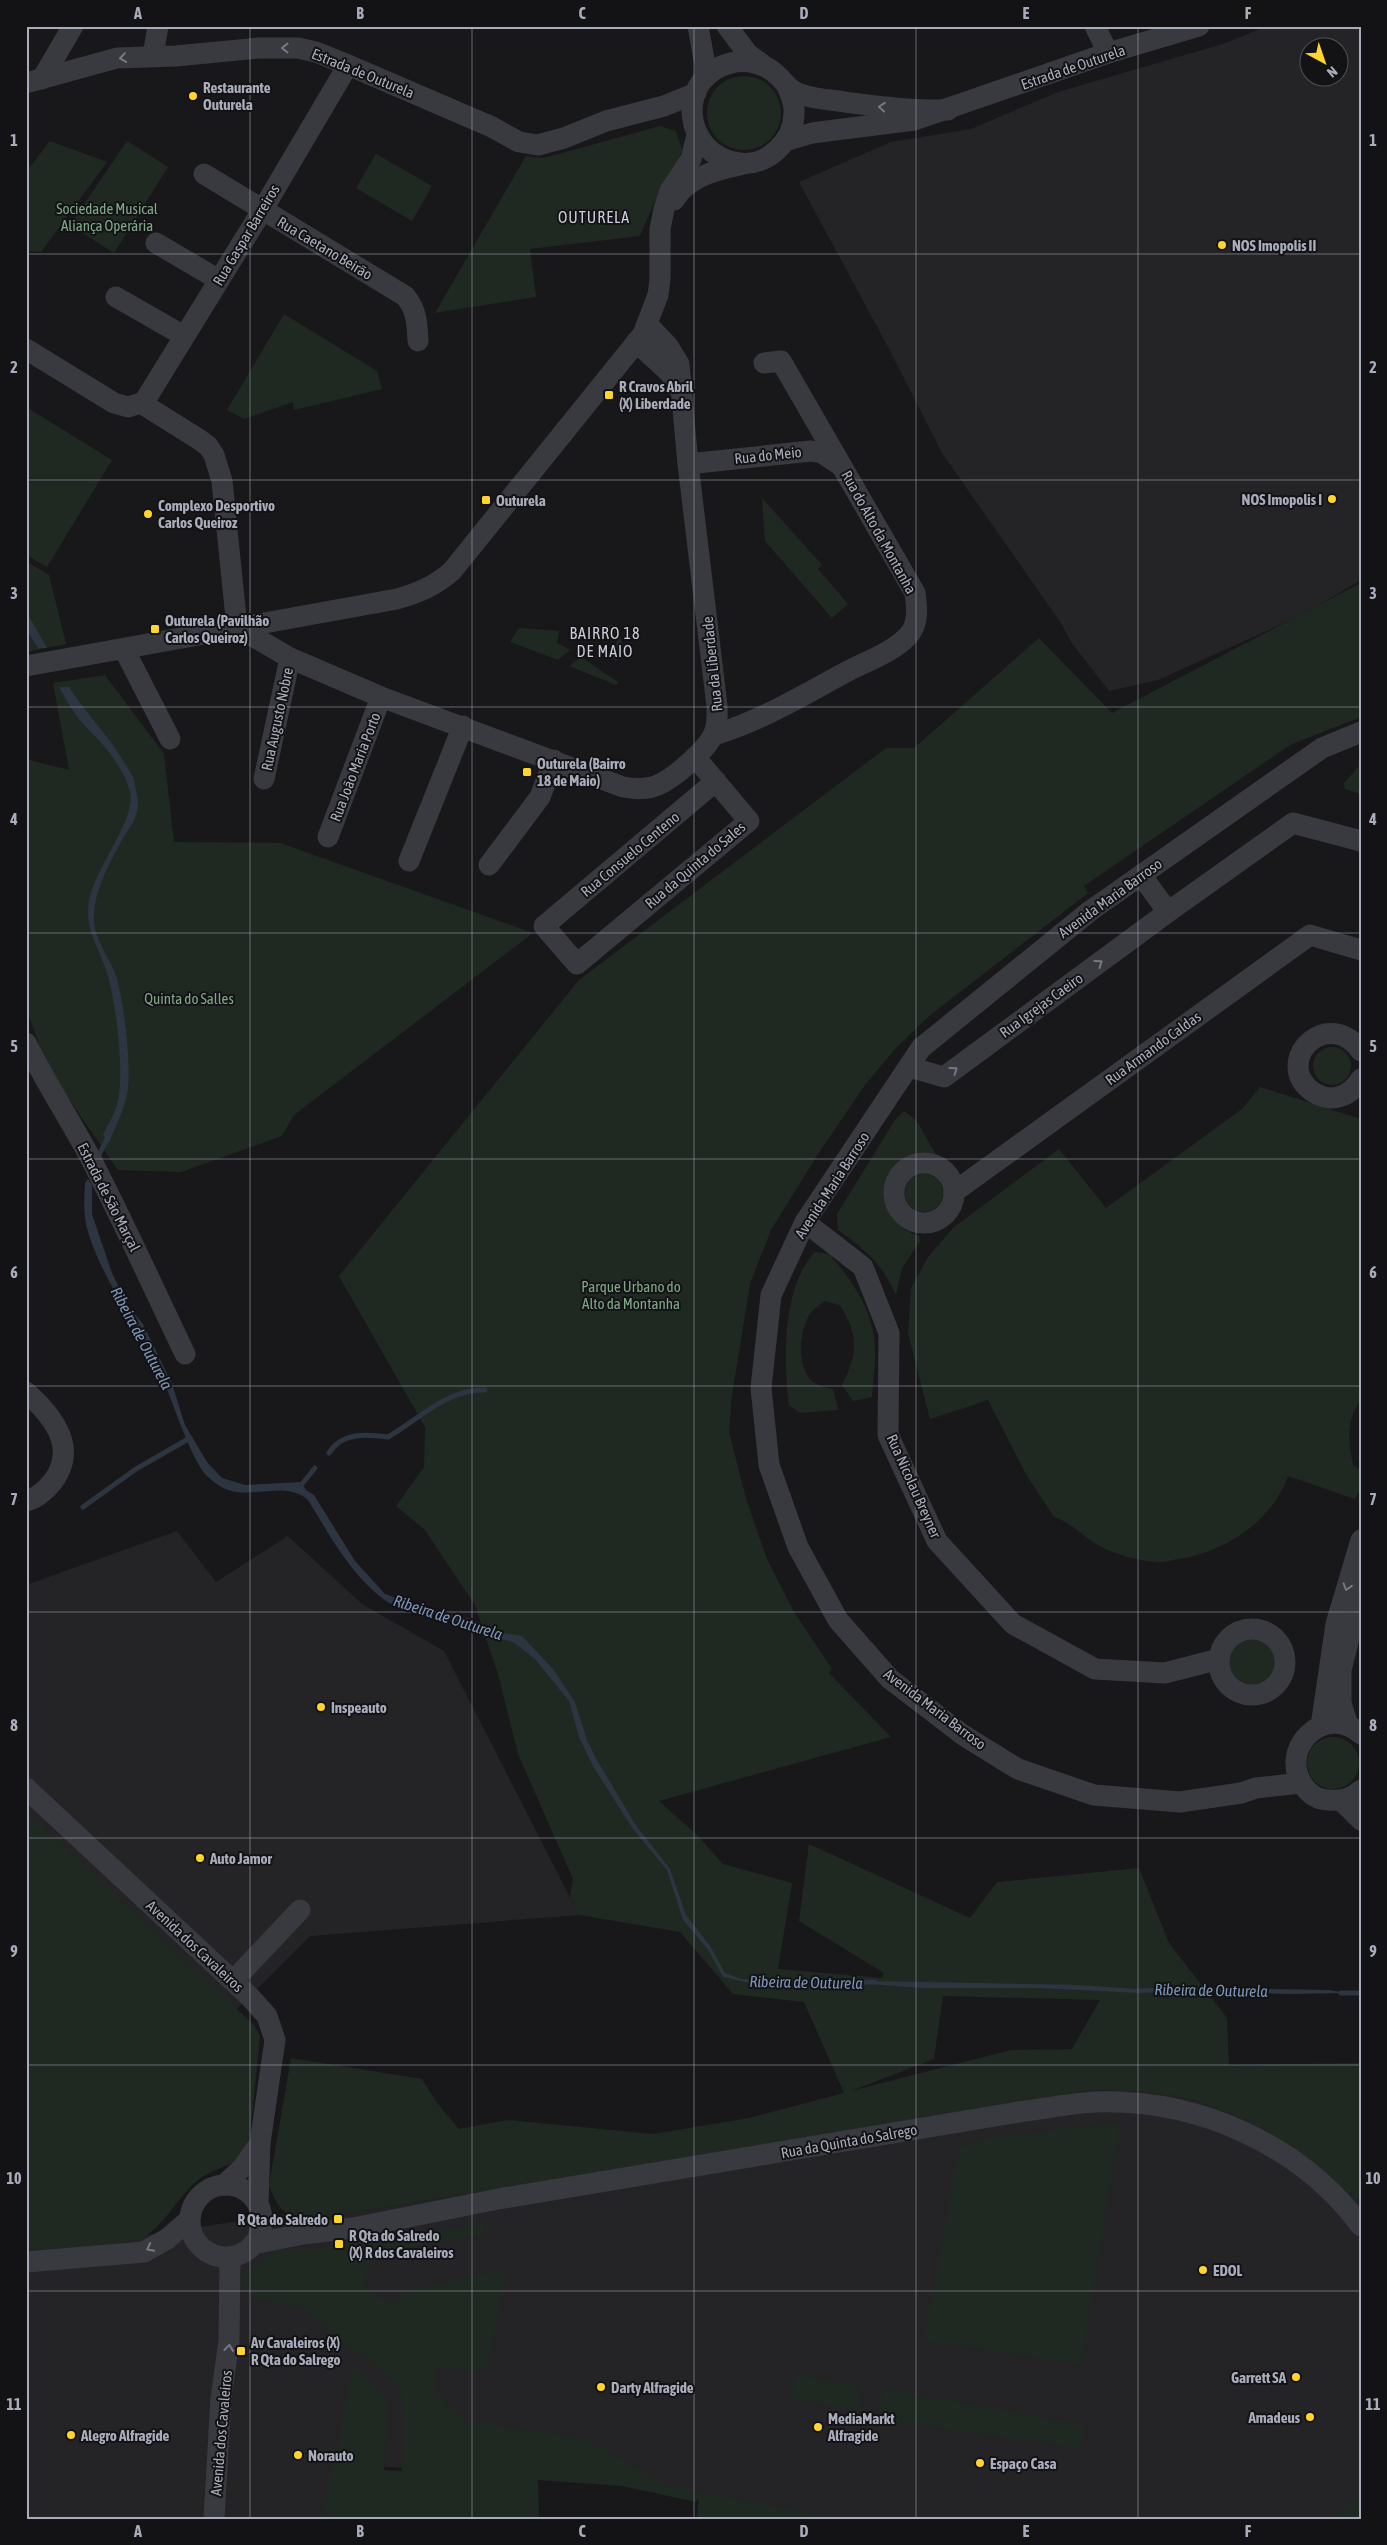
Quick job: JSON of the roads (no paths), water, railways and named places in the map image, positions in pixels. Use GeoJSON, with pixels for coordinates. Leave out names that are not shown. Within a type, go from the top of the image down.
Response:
{"type":"FeatureCollection","features":[{"type":"Feature","properties":{"kind":"street"},"geometry":{"type":"LineString","coordinates":[[34,81],[73,26]]}},
{"type":"Feature","properties":{"kind":"street"},"geometry":{"type":"LineString","coordinates":[[154,56],[158,26]]}},
{"type":"Feature","properties":{"kind":"street"},"geometry":{"type":"LineString","coordinates":[[27,666],[397,599],[418,592],[443,579],[452,571],[642,334],[655,308],[660,279],[660,229],[670,191],[691,159],[696,132],[692,105],[700,86],[705,65],[698,26]]}},
{"type":"Feature","properties":{"kind":"street"},"geometry":{"type":"LineString","coordinates":[[727,26],[748,54],[763,66]]}},
{"type":"Feature","properties":{"kind":"street"},"geometry":{"type":"LineString","coordinates":[[1095,26],[1108,53]]}},
{"type":"Feature","properties":{"kind":"street","name":"Estrada de Outurela"},"geometry":{"type":"LineString","coordinates":[[785,141],[812,133],[899,123],[948,110],[1108,53],[1198,26]]}},
{"type":"Feature","properties":{"kind":"street","name":"Estrada de Outurela"},"geometry":{"type":"LineString","coordinates":[[34,81],[117,58],[176,56],[258,48],[298,48],[316,52],[348,65],[528,144],[551,142],[606,122],[664,106],[700,86],[717,68],[732,63],[748,62],[763,66],[776,73],[786,84],[801,94],[872,106],[917,111],[948,110]]}},
{"type":"Feature","properties":{"kind":"street","name":"Rua Gaspar Barreiros"},"geometry":{"type":"LineString","coordinates":[[141,403],[149,395],[348,65]]}},
{"type":"Feature","properties":{"kind":"street","name":"Estrada de Outurela"},"geometry":{"type":"LineString","coordinates":[[629,116],[658,114],[671,117],[696,132],[705,147],[716,156],[729,162],[743,164],[759,161],[774,154],[785,141],[792,128],[794,113],[792,98],[786,84]]}},
{"type":"Feature","properties":{"kind":"street"},"geometry":{"type":"LineString","coordinates":[[660,229],[676,197],[688,185],[702,176],[743,164]]}},
{"type":"Feature","properties":{"kind":"street","name":"Rua Caetano Beirão"},"geometry":{"type":"LineString","coordinates":[[204,174],[404,296],[413,305],[416,314],[418,341]]}},
{"type":"Feature","properties":{"kind":"street"},"geometry":{"type":"LineString","coordinates":[[156,243],[219,280]]}},
{"type":"Feature","properties":{"kind":"street"},"geometry":{"type":"LineString","coordinates":[[116,297],[184,336]]}},
{"type":"Feature","properties":{"kind":"street","name":"Rua da Liberdade"},"geometry":{"type":"LineString","coordinates":[[642,334],[674,354],[679,364],[688,464],[717,706],[718,722],[714,735]]}},
{"type":"Feature","properties":{"kind":"street"},"geometry":{"type":"LineString","coordinates":[[26,349],[114,403],[128,407],[141,403],[208,446],[216,460],[222,481],[237,627]]}},
{"type":"Feature","properties":{"kind":"street","name":"Rua do Alto da Montanha"},"geometry":{"type":"LineString","coordinates":[[714,735],[754,720],[887,651],[908,635],[915,623],[917,608],[915,593],[843,467],[781,361],[764,363]]}},
{"type":"Feature","properties":{"kind":"street"},"geometry":{"type":"LineString","coordinates":[[803,451],[810,439],[814,418]]}},
{"type":"Feature","properties":{"kind":"street","name":"Rua do Meio"},"geometry":{"type":"LineString","coordinates":[[688,464],[803,451],[822,453],[843,467]]}},
{"type":"Feature","properties":{"kind":"street"},"geometry":{"type":"LineString","coordinates":[[237,627],[290,658],[381,697],[623,787],[639,790],[657,785],[671,777],[695,757],[714,735]]}},
{"type":"Feature","properties":{"kind":"street"},"geometry":{"type":"LineString","coordinates":[[124,649],[170,739]]}},
{"type":"Feature","properties":{"kind":"street","name":"Rua Augusto Nobre"},"geometry":{"type":"LineString","coordinates":[[264,779],[290,658]]}},
{"type":"Feature","properties":{"kind":"street","name":"Rua João Maria Porto"},"geometry":{"type":"LineString","coordinates":[[328,837],[381,697]]}},
{"type":"Feature","properties":{"kind":"street"},"geometry":{"type":"LineString","coordinates":[[409,861],[463,726]]}},
{"type":"Feature","properties":{"kind":"street","name":"Avenida Maria Barroso"},"geometry":{"type":"LineString","coordinates":[[1301,1783],[1256,1788],[1241,1793],[1180,1802],[1094,1795],[1018,1769],[964,1735],[890,1679],[838,1620],[798,1547],[769,1465],[761,1388],[771,1294],[805,1222],[921,1048],[1090,911],[1322,748],[1361,732]]}},
{"type":"Feature","properties":{"kind":"street","name":"Rua da Quinta do Sales"},"geometry":{"type":"LineString","coordinates":[[577,964],[749,821],[695,757]]}},
{"type":"Feature","properties":{"kind":"street"},"geometry":{"type":"LineString","coordinates":[[489,865],[540,797],[554,760]]}},
{"type":"Feature","properties":{"kind":"street","name":"Rua Consuelo Centeno"},"geometry":{"type":"LineString","coordinates":[[577,964],[544,926],[716,781]]}},
{"type":"Feature","properties":{"kind":"street","name":"Rua Igrejas Caeiro"},"geometry":{"type":"LineString","coordinates":[[909,1067],[944,1077],[1168,912],[1294,823],[1361,841]]}},
{"type":"Feature","properties":{"kind":"street"},"geometry":{"type":"LineString","coordinates":[[1141,875],[1168,912]]}},
{"type":"Feature","properties":{"kind":"street","name":"Rua Armando Caldas"},"geometry":{"type":"LineString","coordinates":[[954,1192],[1310,935],[1361,950]]}},
{"type":"Feature","properties":{"kind":"street"},"geometry":{"type":"LineString","coordinates":[[1356,1090],[1330,1098],[1313,1093],[1304,1084],[1299,1073],[1299,1061],[1302,1050],[1310,1040],[1333,1032],[1345,1035],[1361,1051]]}},
{"type":"Feature","properties":{"kind":"street","name":"Estrada de São Marçal"},"geometry":{"type":"LineString","coordinates":[[26,1043],[46,1084],[76,1132],[104,1184],[185,1354]]}},
{"type":"Feature","properties":{"kind":"street","name":"Rua Nicolau Breyner"},"geometry":{"type":"LineString","coordinates":[[805,1222],[863,1267],[889,1333],[888,1435],[938,1541],[1013,1624],[1095,1670],[1165,1673],[1220,1659]]}},
{"type":"Feature","properties":{"kind":"street"},"geometry":{"type":"LineString","coordinates":[[26,1392],[46,1410],[55,1422],[63,1446],[60,1468],[55,1478],[42,1493],[26,1501]]}},
{"type":"Feature","properties":{"kind":"street"},"geometry":{"type":"LineString","coordinates":[[1355,1730],[1335,1723],[1322,1726],[1336,1624],[1361,1540]]}},
{"type":"Feature","properties":{"kind":"street"},"geometry":{"type":"LineString","coordinates":[[1355,1730],[1341,1703],[1340,1670],[1361,1590]]}},
{"type":"Feature","properties":{"kind":"street","name":"Avenida Maria Barroso"},"geometry":{"type":"LineString","coordinates":[[1256,1788],[1296,1757],[1305,1736],[1322,1726]]}},
{"type":"Feature","properties":{"kind":"street"},"geometry":{"type":"LineString","coordinates":[[1296,1757],[1296,1771],[1301,1783],[1310,1793],[1323,1800],[1342,1801],[1361,1790]]}},
{"type":"Feature","properties":{"kind":"street","name":"Avenida dos Cavaleiros"},"geometry":{"type":"LineString","coordinates":[[26,1788],[234,1981],[267,2016],[276,2040],[260,2143],[260,2210]]}},
{"type":"Feature","properties":{"kind":"street"},"geometry":{"type":"LineString","coordinates":[[1342,1801],[1361,1820]]}},
{"type":"Feature","properties":{"kind":"street"},"geometry":{"type":"LineString","coordinates":[[234,1981],[300,1910]]}},
{"type":"Feature","properties":{"kind":"street","name":"Rua da Quinta do Salrego"},"geometry":{"type":"LineString","coordinates":[[253,2244],[303,2234],[353,2228],[498,2199],[1015,2113],[1096,2102],[1147,2104],[1204,2116],[1259,2139],[1294,2160],[1322,2182],[1342,2200],[1361,2226]]}},
{"type":"Feature","properties":{"kind":"street","name":"Avenida dos Cavaleiros"},"geometry":{"type":"LineString","coordinates":[[224,2185],[243,2167],[260,2143]]}},
{"type":"Feature","properties":{"kind":"street"},"geometry":{"type":"LineString","coordinates":[[224,2185],[243,2189],[260,2210],[261,2227],[253,2244],[247,2250],[230,2257],[212,2254],[197,2244],[191,2232],[189,2220],[196,2200],[213,2187],[224,2185]]}},
{"type":"Feature","properties":{"kind":"street","name":"Rua da Quinta do Salrego"},"geometry":{"type":"LineString","coordinates":[[260,2210],[303,2234]]}},
{"type":"Feature","properties":{"kind":"street"},"geometry":{"type":"LineString","coordinates":[[26,2262],[144,2252],[167,2239],[189,2220]]}},
{"type":"Feature","properties":{"kind":"street","name":"Avenida dos Cavaleiros"},"geometry":{"type":"LineString","coordinates":[[214,2519],[221,2398],[230,2342],[230,2257]]}},
{"type":"Feature","properties":{"kind":"water"},"geometry":{"type":"Polygon","coordinates":[[[26,611],[47,648],[38,648],[26,629],[26,611]]]}},
{"type":"Feature","properties":{"kind":"water"},"geometry":{"type":"Polygon","coordinates":[[[59,687],[69,687],[120,756],[135,786],[138,802],[135,817],[108,867],[100,887],[94,917],[96,932],[115,973],[118,984],[128,1047],[129,1078],[127,1096],[109,1143],[103,1135],[115,1111],[119,1096],[119,1040],[110,985],[92,936],[88,912],[95,882],[126,819],[130,805],[130,792],[114,758],[80,720],[59,687]]]}},
{"type":"Feature","properties":{"kind":"water"},"geometry":{"type":"Polygon","coordinates":[[[88,1179],[92,1185],[92,1214],[112,1273],[128,1306],[143,1324],[172,1384],[185,1425],[207,1462],[222,1478],[245,1485],[301,1482],[306,1490],[314,1495],[355,1561],[385,1594],[431,1610],[471,1619],[504,1633],[522,1636],[553,1669],[575,1702],[587,1740],[597,1760],[635,1824],[670,1869],[686,1915],[710,1946],[725,1973],[741,1979],[818,1980],[819,1984],[755,1984],[723,1977],[709,1951],[683,1920],[667,1870],[633,1829],[593,1766],[579,1737],[569,1701],[535,1659],[513,1642],[389,1603],[364,1582],[353,1569],[308,1500],[298,1494],[288,1491],[240,1492],[229,1490],[210,1479],[200,1467],[193,1454],[155,1362],[111,1285],[96,1253],[87,1228],[85,1215],[85,1183],[88,1179]]]}},
{"type":"Feature","properties":{"kind":"water"},"geometry":{"type":"Polygon","coordinates":[[[869,1981],[1079,1985],[1136,1989],[1167,1987],[1329,1990],[1347,1993],[1291,1994],[1178,1991],[1141,1993],[1039,1988],[922,1988],[869,1984],[869,1981]]]}},
{"type":"Feature","properties":{"kind":"waterway","name":"Ribeira de Outurela"},"geometry":{"type":"LineString","coordinates":[[123,765],[131,778],[133,789]]}},
{"type":"Feature","properties":{"kind":"waterway","name":"Ribeira de Outurela"},"geometry":{"type":"LineString","coordinates":[[97,1159],[109,1135]]}},
{"type":"Feature","properties":{"kind":"waterway"},"geometry":{"type":"LineString","coordinates":[[329,1453],[334,1446],[348,1438],[364,1435],[388,1437],[434,1406],[458,1394],[485,1390]]}},
{"type":"Feature","properties":{"kind":"waterway"},"geometry":{"type":"LineString","coordinates":[[83,1507],[136,1469],[190,1438]]}},
{"type":"Feature","properties":{"kind":"waterway"},"geometry":{"type":"LineString","coordinates":[[302,1484],[315,1468]]}},
{"type":"Feature","properties":{"kind":"waterway","name":"Ribeira de Outurela"},"geometry":{"type":"LineString","coordinates":[[814,1983],[875,1982]]}},
{"type":"Feature","properties":{"kind":"waterway"},"geometry":{"type":"LineString","coordinates":[[1341,1993],[1361,1993]]}},
{"type":"Feature","properties":{"kind":"place","name":"Restaurante Outurela"},"geometry":{"type":"Point","coordinates":[193,96]}},
{"type":"Feature","properties":{"kind":"place","name":"NOS Imopolis II"},"geometry":{"type":"Point","coordinates":[1222,245]}},
{"type":"Feature","properties":{"kind":"place","name":"R Cravos Abril (X) Liberdade"},"geometry":{"type":"Point","coordinates":[609,395]}},
{"type":"Feature","properties":{"kind":"place","name":"NOS Imopolis I"},"geometry":{"type":"Point","coordinates":[1332,499]}},
{"type":"Feature","properties":{"kind":"place","name":"Outurela"},"geometry":{"type":"Point","coordinates":[486,500]}},
{"type":"Feature","properties":{"kind":"place","name":"Complexo Desportivo Carlos Queiroz"},"geometry":{"type":"Point","coordinates":[148,514]}},
{"type":"Feature","properties":{"kind":"place","name":"Outurela (Pavilhão Carlos Queiroz)"},"geometry":{"type":"Point","coordinates":[155,629]}},
{"type":"Feature","properties":{"kind":"place","name":"Outurela (Bairro 18 de Maio)"},"geometry":{"type":"Point","coordinates":[527,772]}},
{"type":"Feature","properties":{"kind":"place","name":"Inspeauto"},"geometry":{"type":"Point","coordinates":[321,1707]}},
{"type":"Feature","properties":{"kind":"place","name":"Auto Jamor"},"geometry":{"type":"Point","coordinates":[200,1858]}},
{"type":"Feature","properties":{"kind":"place","name":"R Qta do Salredo"},"geometry":{"type":"Point","coordinates":[338,2219]}},
{"type":"Feature","properties":{"kind":"place","name":"R Qta do Salredo (X) R dos Cavaleiros"},"geometry":{"type":"Point","coordinates":[339,2244]}},
{"type":"Feature","properties":{"kind":"place","name":"EDOL"},"geometry":{"type":"Point","coordinates":[1203,2270]}},
{"type":"Feature","properties":{"kind":"place","name":"Av Cavaleiros (X) R Qta do Salrego"},"geometry":{"type":"Point","coordinates":[241,2351]}},
{"type":"Feature","properties":{"kind":"place","name":"Garrett SA"},"geometry":{"type":"Point","coordinates":[1296,2377]}},
{"type":"Feature","properties":{"kind":"place","name":"Darty Alfragide"},"geometry":{"type":"Point","coordinates":[601,2387]}},
{"type":"Feature","properties":{"kind":"place","name":"Amadeus"},"geometry":{"type":"Point","coordinates":[1310,2417]}},
{"type":"Feature","properties":{"kind":"place","name":"MediaMarkt Alfragide"},"geometry":{"type":"Point","coordinates":[818,2427]}},
{"type":"Feature","properties":{"kind":"place","name":"Alegro Alfragide"},"geometry":{"type":"Point","coordinates":[71,2435]}},
{"type":"Feature","properties":{"kind":"place","name":"Norauto"},"geometry":{"type":"Point","coordinates":[298,2455]}},
{"type":"Feature","properties":{"kind":"place","name":"Espaço Casa"},"geometry":{"type":"Point","coordinates":[980,2463]}},
{"type":"Feature","properties":{"kind":"district","name":"OUTURELA"},"geometry":{"type":"Point","coordinates":[594,217]}},
{"type":"Feature","properties":{"kind":"district","name":"BAIRRO 18 DE MAIO"},"geometry":{"type":"Point","coordinates":[605,642]}},
{"type":"Feature","properties":{"kind":"park label","name":"Sociedade Musical Aliança Operária"},"geometry":{"type":"Point","coordinates":[107,216]}},
{"type":"Feature","properties":{"kind":"park label","name":"Quinta do Salles"},"geometry":{"type":"Point","coordinates":[189,998]}},
{"type":"Feature","properties":{"kind":"park label","name":"Parque Urbano do Alto da Montanha"},"geometry":{"type":"Point","coordinates":[631,1294]}}]}
